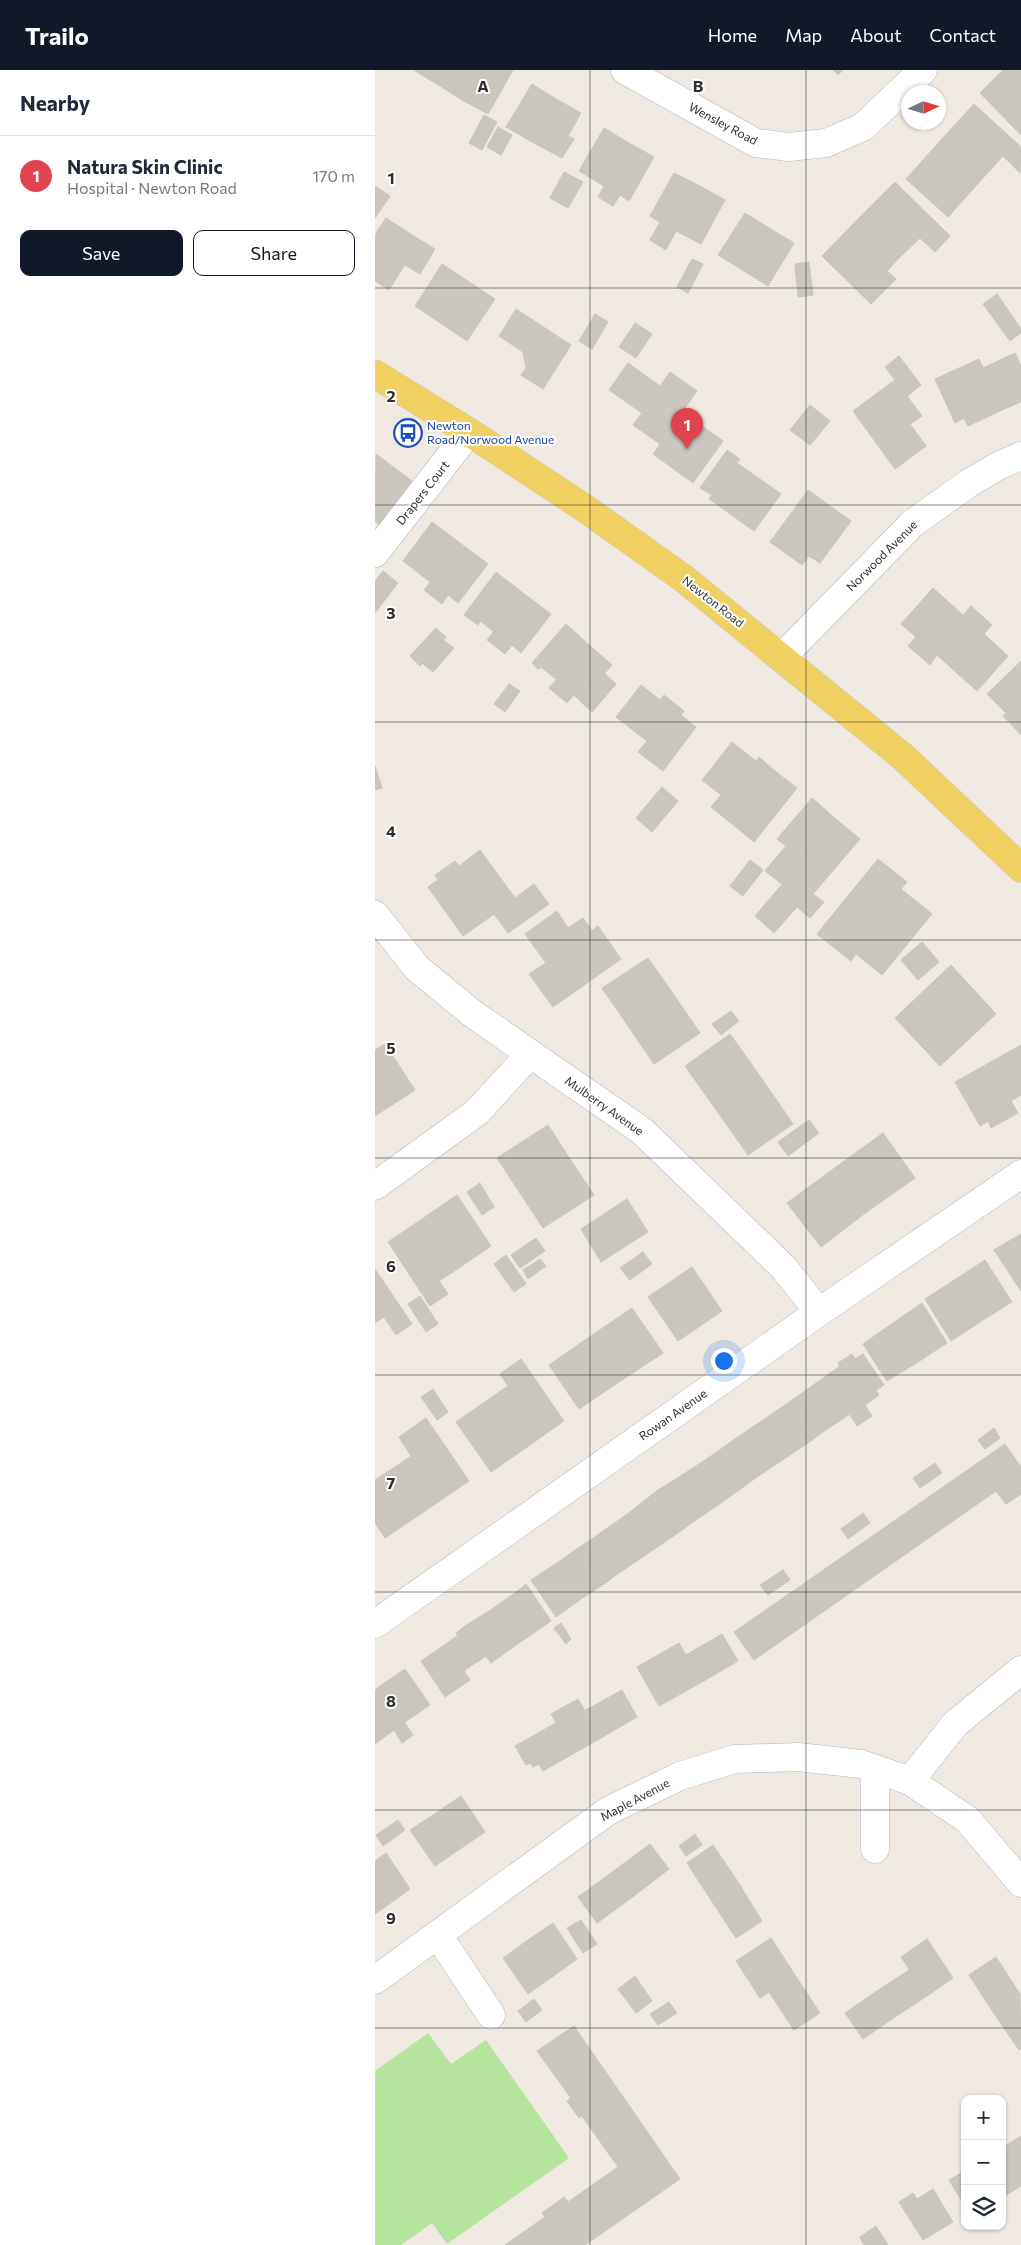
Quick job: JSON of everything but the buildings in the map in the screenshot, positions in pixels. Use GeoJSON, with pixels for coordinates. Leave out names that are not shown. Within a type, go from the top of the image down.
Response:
{"type":"FeatureCollection","features":[{"type":"Feature","properties":{"kind":"main road","name":"Newton Road"},"geometry":{"type":"LineString","coordinates":[[375,374],[469,432],[583,507],[668,567],[782,657],[901,756],[1021,868]]}},
{"type":"Feature","properties":{"kind":"street","name":"Wensley Road"},"geometry":{"type":"LineString","coordinates":[[625,70],[756,143],[789,148],[827,143],[863,127],[923,70]]}},
{"type":"Feature","properties":{"kind":"street","name":"Drapers Court"},"geometry":{"type":"LineString","coordinates":[[375,553],[469,432]]}},
{"type":"Feature","properties":{"kind":"street","name":"Norwood Avenue"},"geometry":{"type":"LineString","coordinates":[[782,657],[913,523],[969,483],[998,466],[1021,456]]}},
{"type":"Feature","properties":{"kind":"street","name":"Mulberry Avenue"},"geometry":{"type":"LineString","coordinates":[[375,915],[417,968],[473,1014],[642,1131],[783,1267],[819,1312]]}},
{"type":"Feature","properties":{"kind":"street"},"geometry":{"type":"LineString","coordinates":[[375,1186],[477,1112],[530,1054]]}},
{"type":"Feature","properties":{"kind":"street","name":"Rowan Avenue"},"geometry":{"type":"LineString","coordinates":[[375,1624],[819,1312],[1021,1174]]}},
{"type":"Feature","properties":{"kind":"street"},"geometry":{"type":"LineString","coordinates":[[910,1781],[955,1724],[1021,1670]]}},
{"type":"Feature","properties":{"kind":"street","name":"Maple Avenue"},"geometry":{"type":"LineString","coordinates":[[375,1980],[608,1811],[680,1776],[735,1759],[797,1757],[861,1764],[910,1781],[968,1820],[1021,1882]]}},
{"type":"Feature","properties":{"kind":"street"},"geometry":{"type":"LineString","coordinates":[[875,1769],[875,1849]]}},
{"type":"Feature","properties":{"kind":"street"},"geometry":{"type":"LineString","coordinates":[[437,1935],[491,2015]]}},
{"type":"Feature","properties":{"kind":"green space"},"geometry":{"type":"Polygon","coordinates":[[[428,2033],[451,2064],[486,2040],[569,2158],[447,2244],[432,2223],[401,2245],[375,2245],[375,2071],[428,2033]]]}},
{"type":"Feature","properties":{"kind":"place","name":"Newton Road/Norwood Avenue"},"geometry":{"type":"Point","coordinates":[408,433]}},
{"type":"Feature","properties":{"kind":"place","name":"Natura Skin Clinic"},"geometry":{"type":"Point","coordinates":[687,449]}}]}
